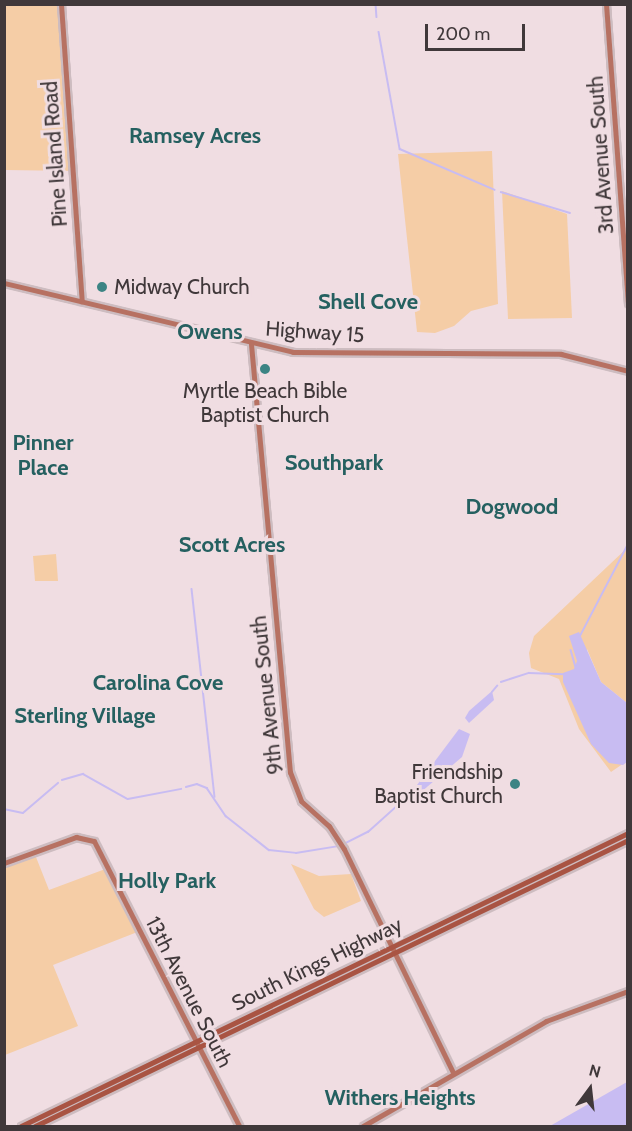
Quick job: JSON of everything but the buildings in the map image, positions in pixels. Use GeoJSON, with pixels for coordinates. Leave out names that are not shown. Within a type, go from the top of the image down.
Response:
{"type":"FeatureCollection","features":[{"type":"Feature","properties":{"kind":"main road","name":"South Kings Highway"},"geometry":{"type":"LineString","coordinates":[[21,1126],[627,833]]}},
{"type":"Feature","properties":{"kind":"main road","name":"South Kings Highway"},"geometry":{"type":"LineString","coordinates":[[35,1126],[627,840]]}},
{"type":"Feature","properties":{"kind":"street","name":"Pine Island Road"},"geometry":{"type":"LineString","coordinates":[[61,4],[82,301]]}},
{"type":"Feature","properties":{"kind":"street","name":"3rd Avenue South"},"geometry":{"type":"LineString","coordinates":[[606,4],[627,303]]}},
{"type":"Feature","properties":{"kind":"street","name":"Highway 15"},"geometry":{"type":"LineString","coordinates":[[4,283],[251,344],[312,353],[572,355],[627,371]]}},
{"type":"Feature","properties":{"kind":"street","name":"9th Avenue South"},"geometry":{"type":"LineString","coordinates":[[251,344],[290,772],[301,801],[344,849],[453,1072]]}},
{"type":"Feature","properties":{"kind":"street","name":"13th Avenue South"},"geometry":{"type":"LineString","coordinates":[[4,863],[76,837],[94,841],[239,1126]]}},
{"type":"Feature","properties":{"kind":"street"},"geometry":{"type":"LineString","coordinates":[[363,1126],[453,1072],[546,1021],[627,991]]}},
{"type":"Feature","properties":{"kind":"shaded area"},"geometry":{"type":"Polygon","coordinates":[[[5,5],[61,5],[73,171],[5,170],[5,5]]]}},
{"type":"Feature","properties":{"kind":"shaded area"},"geometry":{"type":"Polygon","coordinates":[[[492,151],[498,304],[471,311],[454,326],[435,333],[417,332],[398,154],[492,151]]]}},
{"type":"Feature","properties":{"kind":"shaded area"},"geometry":{"type":"Polygon","coordinates":[[[502,191],[567,214],[572,318],[508,319],[502,191]]]}},
{"type":"Feature","properties":{"kind":"shaded area"},"geometry":{"type":"Polygon","coordinates":[[[627,548],[627,703],[601,682],[587,649],[587,660],[627,761],[611,772],[579,729],[559,679],[531,668],[529,653],[534,636],[627,548]]]}},
{"type":"Feature","properties":{"kind":"shaded area"},"geometry":{"type":"Polygon","coordinates":[[[56,554],[58,581],[35,581],[33,556],[56,554]]]}},
{"type":"Feature","properties":{"kind":"shaded area"},"geometry":{"type":"Polygon","coordinates":[[[579,632],[601,682],[627,703],[627,762],[623,765],[609,763],[591,744],[563,682],[563,673],[574,669],[577,661],[569,636],[579,632]]]}},
{"type":"Feature","properties":{"kind":"shaded area"},"geometry":{"type":"Polygon","coordinates":[[[492,691],[494,700],[469,723],[465,718],[469,711],[492,691]]]}},
{"type":"Feature","properties":{"kind":"shaded area"},"geometry":{"type":"Polygon","coordinates":[[[459,729],[470,734],[462,757],[420,793],[408,797],[459,729]]]}},
{"type":"Feature","properties":{"kind":"shaded area"},"geometry":{"type":"Polygon","coordinates":[[[34,852],[49,890],[108,868],[140,931],[53,965],[78,1026],[5,1055],[5,863],[34,852]]]}},
{"type":"Feature","properties":{"kind":"shaded area"},"geometry":{"type":"Polygon","coordinates":[[[291,864],[319,876],[351,874],[361,901],[324,917],[314,909],[291,864]]]}},
{"type":"Feature","properties":{"kind":"shaded area"},"geometry":{"type":"Polygon","coordinates":[[[627,1082],[627,1126],[550,1126],[627,1082]]]}},
{"type":"Feature","properties":{"kind":"waterway"},"geometry":{"type":"LineString","coordinates":[[376,4],[377,17]]}},
{"type":"Feature","properties":{"kind":"waterway"},"geometry":{"type":"LineString","coordinates":[[379,32],[400,149],[495,190]]}},
{"type":"Feature","properties":{"kind":"waterway"},"geometry":{"type":"LineString","coordinates":[[501,192],[570,213]]}},
{"type":"Feature","properties":{"kind":"waterway"},"geometry":{"type":"LineString","coordinates":[[580,636],[628,544]]}},
{"type":"Feature","properties":{"kind":"waterway"},"geometry":{"type":"LineString","coordinates":[[192,589],[215,797]]}},
{"type":"Feature","properties":{"kind":"waterway"},"geometry":{"type":"LineString","coordinates":[[571,650],[576,667]]}},
{"type":"Feature","properties":{"kind":"waterway"},"geometry":{"type":"LineString","coordinates":[[501,682],[529,673],[564,674]]}},
{"type":"Feature","properties":{"kind":"waterway"},"geometry":{"type":"LineString","coordinates":[[492,692],[497,686]]}},
{"type":"Feature","properties":{"kind":"waterway"},"geometry":{"type":"LineString","coordinates":[[62,780],[83,774],[128,799],[181,789]]}},
{"type":"Feature","properties":{"kind":"waterway"},"geometry":{"type":"LineString","coordinates":[[4,809],[23,813],[58,783]]}},
{"type":"Feature","properties":{"kind":"waterway"},"geometry":{"type":"LineString","coordinates":[[186,787],[197,784],[207,788],[226,816],[269,850],[296,853],[339,846]]}},
{"type":"Feature","properties":{"kind":"waterway"},"geometry":{"type":"LineString","coordinates":[[344,844],[368,832],[407,797]]}},
{"type":"Feature","properties":{"kind":"place","name":"Midway Church"},"geometry":{"type":"Point","coordinates":[102,287]}},
{"type":"Feature","properties":{"kind":"place","name":"Myrtle Beach Bible Baptist Church"},"geometry":{"type":"Point","coordinates":[265,369]}},
{"type":"Feature","properties":{"kind":"place","name":"Friendship Baptist Church"},"geometry":{"type":"Point","coordinates":[515,784]}},
{"type":"Feature","properties":{"kind":"district","name":"Ramsey Acres"},"geometry":{"type":"Point","coordinates":[195,136]}},
{"type":"Feature","properties":{"kind":"district","name":"Shell Cove"},"geometry":{"type":"Point","coordinates":[368,302]}},
{"type":"Feature","properties":{"kind":"district","name":"Owens"},"geometry":{"type":"Point","coordinates":[210,332]}},
{"type":"Feature","properties":{"kind":"district","name":"Pinner Place"},"geometry":{"type":"Point","coordinates":[43,455]}},
{"type":"Feature","properties":{"kind":"district","name":"Southpark"},"geometry":{"type":"Point","coordinates":[334,463]}},
{"type":"Feature","properties":{"kind":"district","name":"Dogwood"},"geometry":{"type":"Point","coordinates":[512,507]}},
{"type":"Feature","properties":{"kind":"district","name":"Scott Acres"},"geometry":{"type":"Point","coordinates":[232,545]}},
{"type":"Feature","properties":{"kind":"district","name":"Carolina Cove"},"geometry":{"type":"Point","coordinates":[158,683]}},
{"type":"Feature","properties":{"kind":"district","name":"Sterling Village"},"geometry":{"type":"Point","coordinates":[85,716]}},
{"type":"Feature","properties":{"kind":"district","name":"Holly Park"},"geometry":{"type":"Point","coordinates":[167,881]}},
{"type":"Feature","properties":{"kind":"district","name":"Withers Heights"},"geometry":{"type":"Point","coordinates":[400,1098]}}]}
